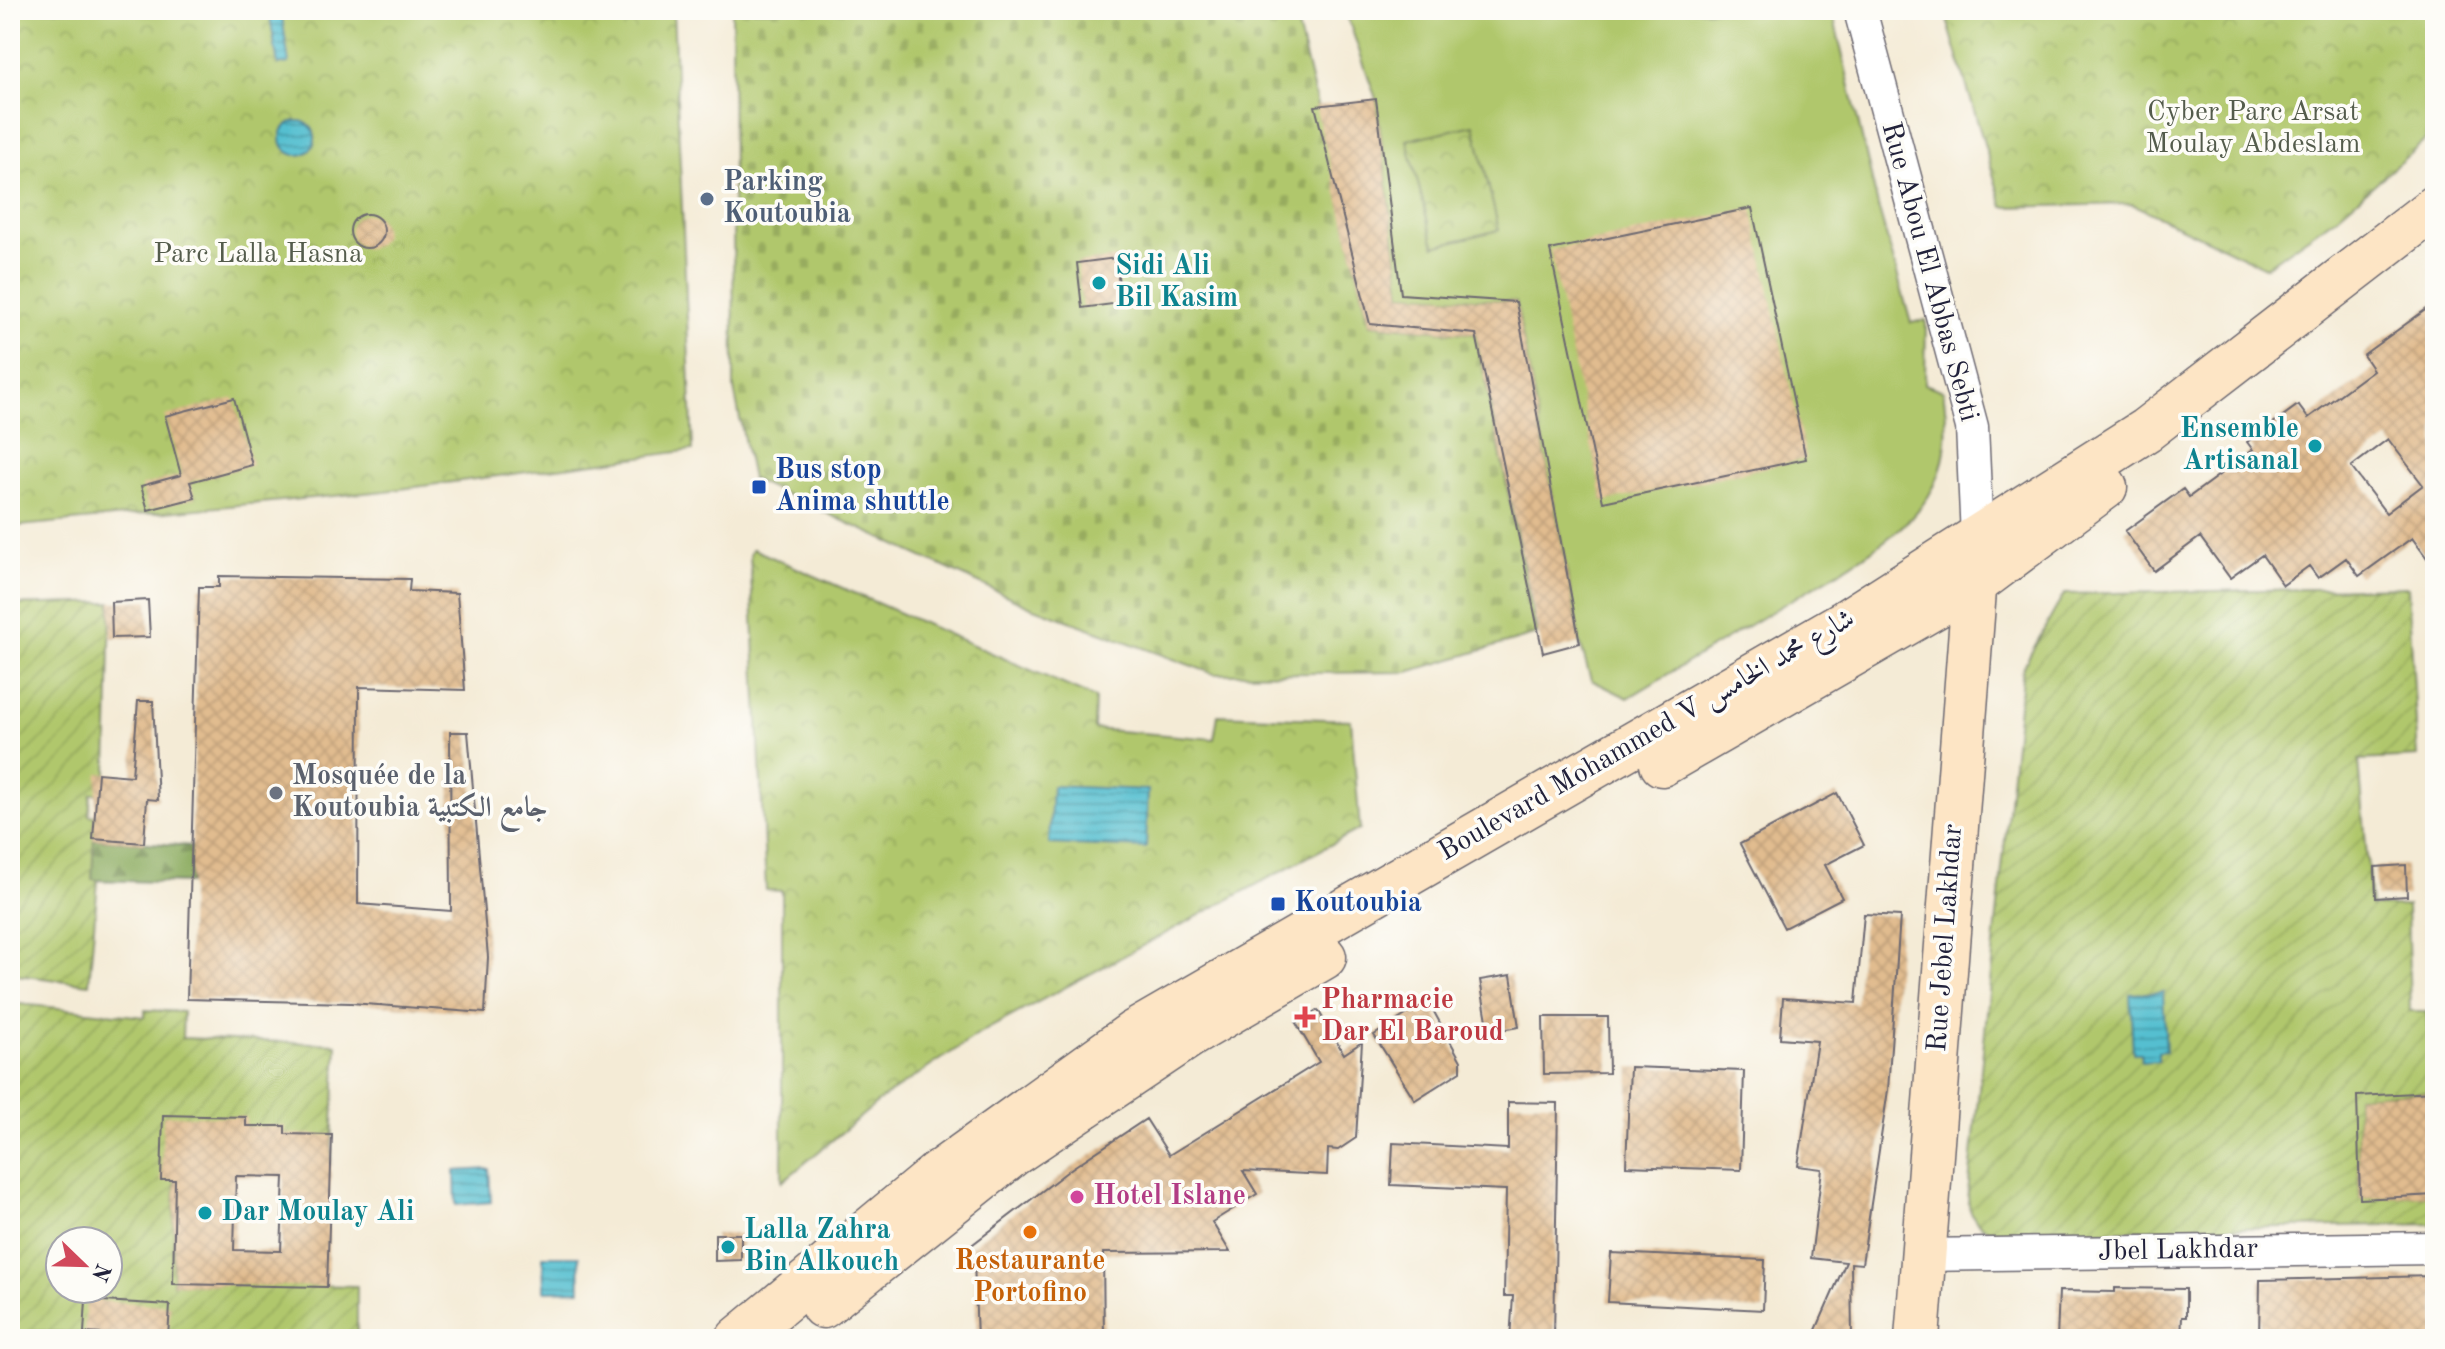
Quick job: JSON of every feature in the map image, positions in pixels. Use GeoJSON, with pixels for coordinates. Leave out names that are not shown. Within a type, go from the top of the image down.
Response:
{"type":"FeatureCollection","features":[{"type":"Feature","properties":{"kind":"main road","name":"Boulevard Mohammed V شارع محمد الخامس"},"geometry":{"type":"LineString","coordinates":[[738,1339],[937,1174],[1133,1033],[1845,622],[2146,430],[2435,207]]}},
{"type":"Feature","properties":{"kind":"main road","name":"Boulevard Mohammed V شارع محمد الخامس"},"geometry":{"type":"LineString","coordinates":[[780,1339],[1013,1154],[1192,1034],[1976,583],[2435,240]]}},
{"type":"Feature","properties":{"kind":"main road","name":"Rue Jebel Lakhdar"},"geometry":{"type":"LineString","coordinates":[[1917,1339],[1966,660],[1976,583],[1977,537]]}},
{"type":"Feature","properties":{"kind":"street","name":"Rue Abou El Abbas Sebti"},"geometry":{"type":"LineString","coordinates":[[1860,10],[1972,427],[1977,537]]}},
{"type":"Feature","properties":{"kind":"street","name":"Jbel Lakhdar"},"geometry":{"type":"LineString","coordinates":[[1922,1255],[2435,1248]]}},
{"type":"Feature","properties":{"kind":"green space","name":"Parc Lalla Hasna"},"geometry":{"type":"Polygon","coordinates":[[[10,10],[673,10],[693,450],[385,491],[10,527],[10,10]]]}},
{"type":"Feature","properties":{"kind":"green space"},"geometry":{"type":"Polygon","coordinates":[[[732,10],[1294,10],[1370,324],[1476,334],[1537,634],[1408,672],[1214,674],[1029,606],[752,479],[734,389],[732,10]]]}},
{"type":"Feature","properties":{"kind":"green space"},"geometry":{"type":"Polygon","coordinates":[[[1345,10],[1832,10],[1878,206],[1911,323],[1926,320],[1925,384],[1943,391],[1946,419],[1944,459],[1935,485],[1916,513],[1884,542],[1846,567],[1628,698],[1591,680],[1580,643],[1516,302],[1401,294],[1376,99],[1345,10]]]}},
{"type":"Feature","properties":{"kind":"green space","name":"Cyber Parc Arsat Moulay Abdeslam"},"geometry":{"type":"Polygon","coordinates":[[[1944,10],[2435,10],[2435,132],[2339,215],[2265,267],[2132,204],[2003,207],[1944,10]]]}},
{"type":"Feature","properties":{"kind":"green space"},"geometry":{"type":"Polygon","coordinates":[[[1474,125],[1499,230],[1434,246],[1407,140],[1474,125]]]}},
{"type":"Feature","properties":{"kind":"green space"},"geometry":{"type":"Polygon","coordinates":[[[753,549],[1095,698],[1094,729],[1214,739],[1218,715],[1351,720],[1360,829],[982,1032],[883,1098],[782,1182],[782,891],[766,890],[750,553],[753,549]]]}},
{"type":"Feature","properties":{"kind":"green space"},"geometry":{"type":"Polygon","coordinates":[[[2408,587],[2418,757],[2359,760],[2371,906],[2407,906],[2410,1011],[2427,1011],[2431,1092],[2357,1096],[2360,1198],[2434,1195],[2435,1224],[1999,1233],[1985,1228],[1972,1215],[1968,1194],[2023,667],[2064,594],[2408,587]]]}},
{"type":"Feature","properties":{"kind":"green space"},"geometry":{"type":"Polygon","coordinates":[[[111,602],[107,774],[97,794],[91,794],[89,815],[95,816],[92,879],[98,880],[89,984],[10,974],[10,605],[111,602]]]}},
{"type":"Feature","properties":{"kind":"green space"},"geometry":{"type":"Polygon","coordinates":[[[93,839],[192,846],[190,883],[92,880],[93,839]]]}},
{"type":"Feature","properties":{"kind":"green space"},"geometry":{"type":"Polygon","coordinates":[[[10,1003],[145,1017],[145,1010],[183,1012],[182,1038],[337,1044],[331,1164],[175,1180],[173,1283],[357,1286],[357,1339],[179,1339],[34,1331],[33,1339],[10,1339],[10,1003]]]}},
{"type":"Feature","properties":{"kind":"water"},"geometry":{"type":"Polygon","coordinates":[[[269,10],[281,10],[289,63],[278,65],[269,10]]]}},
{"type":"Feature","properties":{"kind":"water"},"geometry":{"type":"Polygon","coordinates":[[[298,121],[310,126],[315,138],[310,150],[298,155],[286,150],[281,138],[286,126],[298,121]]]}},
{"type":"Feature","properties":{"kind":"water"},"geometry":{"type":"Polygon","coordinates":[[[1052,786],[1148,790],[1146,848],[1049,844],[1052,786]]]}},
{"type":"Feature","properties":{"kind":"water"},"geometry":{"type":"Polygon","coordinates":[[[2163,992],[2166,1051],[2158,1052],[2158,1061],[2141,1062],[2140,1053],[2133,1053],[2130,994],[2163,992]]]}},
{"type":"Feature","properties":{"kind":"water"},"geometry":{"type":"Polygon","coordinates":[[[489,1169],[491,1202],[456,1205],[455,1171],[489,1169]]]}},
{"type":"Feature","properties":{"kind":"water"},"geometry":{"type":"Polygon","coordinates":[[[543,1256],[579,1256],[580,1290],[544,1291],[543,1256]]]}},
{"type":"Feature","properties":{"kind":"building"},"geometry":{"type":"Polygon","coordinates":[[[1376,99],[1401,294],[1516,302],[1580,643],[1543,653],[1476,334],[1370,324],[1315,106],[1376,99]]]}},
{"type":"Feature","properties":{"kind":"building"},"geometry":{"type":"Polygon","coordinates":[[[1752,208],[1806,459],[1603,502],[1550,250],[1752,208]]]}},
{"type":"Feature","properties":{"kind":"building"},"geometry":{"type":"Polygon","coordinates":[[[367,214],[379,219],[384,231],[379,243],[367,248],[355,243],[350,231],[355,219],[367,214]]]}},
{"type":"Feature","properties":{"kind":"building","name":"Sidi Ali Bil Kasim"},"geometry":{"type":"Polygon","coordinates":[[[1116,258],[1121,303],[1082,308],[1077,263],[1116,258]]]}},
{"type":"Feature","properties":{"kind":"building","name":"Ensemble Artisanal"},"geometry":{"type":"Polygon","coordinates":[[[2435,303],[2435,569],[2412,538],[2359,576],[2346,558],[2318,578],[2309,566],[2283,585],[2262,555],[2230,578],[2200,537],[2154,571],[2125,531],[2183,489],[2189,497],[2253,450],[2247,442],[2298,405],[2308,418],[2373,370],[2363,355],[2435,303]],[[2388,439],[2351,467],[2386,513],[2423,485],[2388,439]]]}},
{"type":"Feature","properties":{"kind":"building"},"geometry":{"type":"Polygon","coordinates":[[[234,398],[252,465],[190,482],[195,498],[148,510],[141,486],[181,475],[165,416],[234,398]]]}},
{"type":"Feature","properties":{"kind":"building","name":"Mosquée de la Koutoubia جامع الكتبية"},"geometry":{"type":"Polygon","coordinates":[[[219,576],[410,579],[409,591],[457,593],[465,690],[359,687],[358,904],[451,911],[450,732],[468,732],[488,957],[485,1013],[351,1003],[187,999],[199,587],[219,587],[219,576]]]}},
{"type":"Feature","properties":{"kind":"building"},"geometry":{"type":"Polygon","coordinates":[[[148,600],[150,637],[112,638],[111,602],[148,600]]]}},
{"type":"Feature","properties":{"kind":"building"},"geometry":{"type":"Polygon","coordinates":[[[138,701],[153,701],[158,800],[147,799],[144,843],[93,839],[98,773],[132,776],[138,701]]]}},
{"type":"Feature","properties":{"kind":"building"},"geometry":{"type":"Polygon","coordinates":[[[1837,793],[1864,845],[1825,865],[1842,898],[1784,928],[1740,844],[1837,793]]]}},
{"type":"Feature","properties":{"kind":"building"},"geometry":{"type":"Polygon","coordinates":[[[2406,865],[2407,896],[2376,898],[2375,867],[2406,865]]]}},
{"type":"Feature","properties":{"kind":"building"},"geometry":{"type":"Polygon","coordinates":[[[1864,914],[1900,916],[1888,1090],[1862,1264],[1851,1263],[1852,1339],[1812,1339],[1846,1262],[1811,1258],[1822,1169],[1798,1166],[1817,1041],[1780,1038],[1783,998],[1856,1003],[1864,914]]]}},
{"type":"Feature","properties":{"kind":"building"},"geometry":{"type":"Polygon","coordinates":[[[1511,975],[1519,1027],[1489,1032],[1480,980],[1511,975]]]}},
{"type":"Feature","properties":{"kind":"building"},"geometry":{"type":"Polygon","coordinates":[[[1428,1001],[1461,1061],[1461,1071],[1415,1100],[1374,1035],[1428,1001]]]}},
{"type":"Feature","properties":{"kind":"building"},"geometry":{"type":"Polygon","coordinates":[[[1318,1010],[1344,1054],[1362,1042],[1356,1138],[1338,1150],[1328,1149],[1327,1175],[1243,1171],[1257,1194],[1212,1222],[1230,1252],[1103,1253],[1104,1339],[977,1339],[974,1260],[967,1250],[973,1244],[1072,1168],[1146,1119],[1169,1155],[1319,1062],[1296,1023],[1318,1010]]]}},
{"type":"Feature","properties":{"kind":"building"},"geometry":{"type":"Polygon","coordinates":[[[1543,1017],[1608,1017],[1609,1073],[1544,1074],[1543,1017]]]}},
{"type":"Feature","properties":{"kind":"building"},"geometry":{"type":"Polygon","coordinates":[[[1630,1067],[1744,1071],[1741,1170],[1626,1166],[1630,1067]]]}},
{"type":"Feature","properties":{"kind":"building"},"geometry":{"type":"Polygon","coordinates":[[[2435,1092],[2435,1195],[2360,1199],[2357,1096],[2435,1092]]]}},
{"type":"Feature","properties":{"kind":"building"},"geometry":{"type":"Polygon","coordinates":[[[1508,1102],[1558,1103],[1554,1339],[1510,1339],[1513,1296],[1504,1296],[1506,1190],[1391,1185],[1393,1143],[1508,1149],[1508,1102]]]}},
{"type":"Feature","properties":{"kind":"building","name":"Dar Moulay Ali"},"geometry":{"type":"Polygon","coordinates":[[[163,1115],[246,1117],[246,1126],[285,1126],[285,1134],[332,1135],[327,1287],[173,1284],[175,1180],[161,1180],[163,1115]],[[236,1176],[234,1250],[281,1251],[284,1177],[236,1176]]]}},
{"type":"Feature","properties":{"kind":"building","name":"Lalla Zahra Bin Alkouch"},"geometry":{"type":"Polygon","coordinates":[[[715,1234],[741,1234],[741,1260],[715,1261],[715,1234]]]}},
{"type":"Feature","properties":{"kind":"building"},"geometry":{"type":"Polygon","coordinates":[[[1611,1253],[1765,1260],[1763,1310],[1608,1302],[1611,1253]]]}},
{"type":"Feature","properties":{"kind":"building"},"geometry":{"type":"Polygon","coordinates":[[[2435,1276],[2435,1339],[2259,1339],[2260,1280],[2435,1276]]]}},
{"type":"Feature","properties":{"kind":"building"},"geometry":{"type":"Polygon","coordinates":[[[2115,1288],[2186,1289],[2186,1317],[2182,1317],[2181,1339],[2057,1339],[2059,1291],[2115,1292],[2115,1288]]]}},
{"type":"Feature","properties":{"kind":"building"},"geometry":{"type":"Polygon","coordinates":[[[124,1302],[170,1305],[168,1338],[84,1333],[86,1305],[124,1305],[124,1302]]]}},
{"type":"Feature","properties":{"kind":"place","name":"Parking Koutoubia"},"geometry":{"type":"Point","coordinates":[707,199]}},
{"type":"Feature","properties":{"kind":"place","name":"Sidi Ali Bil Kasim"},"geometry":{"type":"Point","coordinates":[1099,283]}},
{"type":"Feature","properties":{"kind":"place","name":"Ensemble Artisanal"},"geometry":{"type":"Point","coordinates":[2315,446]}},
{"type":"Feature","properties":{"kind":"place","name":"Bus stop Anima shuttle"},"geometry":{"type":"Point","coordinates":[759,487]}},
{"type":"Feature","properties":{"kind":"place","name":"Mosquée de la Koutoubia جامع الكتبية"},"geometry":{"type":"Point","coordinates":[276,793]}},
{"type":"Feature","properties":{"kind":"place","name":"Koutoubia"},"geometry":{"type":"Point","coordinates":[1278,904]}},
{"type":"Feature","properties":{"kind":"place","name":"Pharmacie Dar El Baroud"},"geometry":{"type":"Point","coordinates":[1305,1017]}},
{"type":"Feature","properties":{"kind":"place","name":"Hotel Islane"},"geometry":{"type":"Point","coordinates":[1077,1197]}},
{"type":"Feature","properties":{"kind":"place","name":"Dar Moulay Ali"},"geometry":{"type":"Point","coordinates":[205,1213]}},
{"type":"Feature","properties":{"kind":"place","name":"Restaurante Portofino"},"geometry":{"type":"Point","coordinates":[1030,1232]}},
{"type":"Feature","properties":{"kind":"place","name":"Lalla Zahra Bin Alkouch"},"geometry":{"type":"Point","coordinates":[728,1247]}}]}
